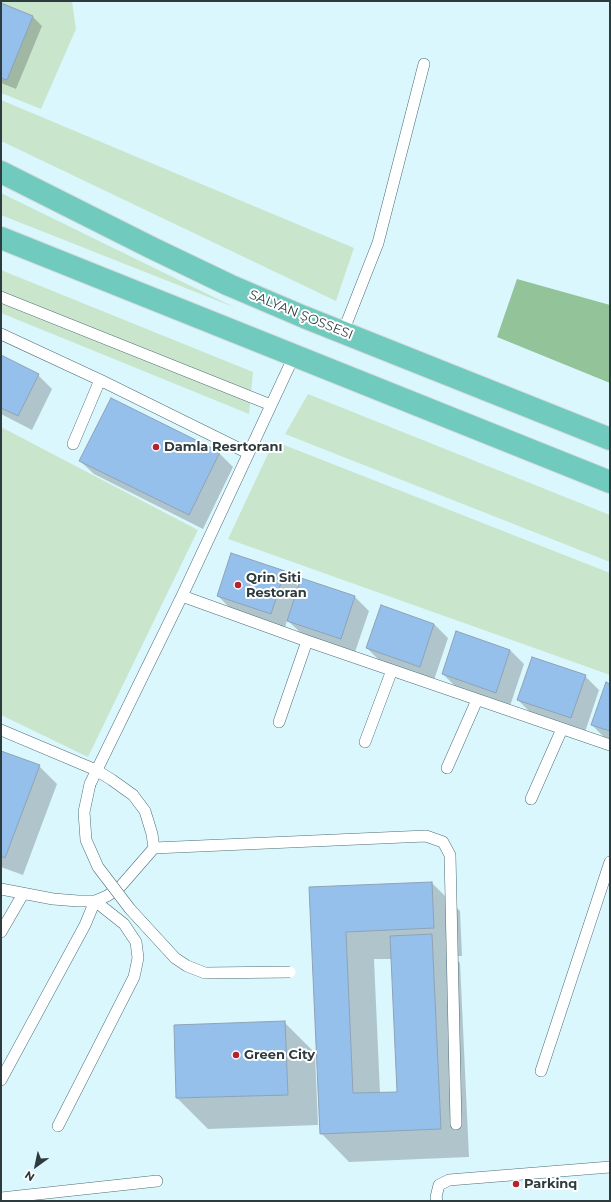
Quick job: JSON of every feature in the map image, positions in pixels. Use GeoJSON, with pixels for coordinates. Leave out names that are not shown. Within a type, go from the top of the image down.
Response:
{"type":"FeatureCollection","features":[{"type":"Feature","properties":{"kind":"highway","name":"SALYAN ŞOSSESI"},"geometry":{"type":"LineString","coordinates":[[1,172],[229,285],[610,439]]}},
{"type":"Feature","properties":{"kind":"highway"},"geometry":{"type":"LineString","coordinates":[[1,238],[610,482]]}},
{"type":"Feature","properties":{"kind":"lane"},"geometry":{"type":"LineString","coordinates":[[343,332],[378,243],[424,64]]}},
{"type":"Feature","properties":{"kind":"lane"},"geometry":{"type":"LineString","coordinates":[[1,297],[271,405]]}},
{"type":"Feature","properties":{"kind":"lane"},"geometry":{"type":"LineString","coordinates":[[1,334],[100,380],[248,453]]}},
{"type":"Feature","properties":{"kind":"lane"},"geometry":{"type":"LineString","coordinates":[[290,972],[205,973],[187,966],[175,958],[130,909],[98,868],[86,840],[84,812],[90,784],[96,770],[182,596],[294,356]]}},
{"type":"Feature","properties":{"kind":"lane"},"geometry":{"type":"LineString","coordinates":[[73,444],[100,380]]}},
{"type":"Feature","properties":{"kind":"lane"},"geometry":{"type":"LineString","coordinates":[[182,596],[307,641],[610,745]]}},
{"type":"Feature","properties":{"kind":"lane"},"geometry":{"type":"LineString","coordinates":[[279,722],[307,641]]}},
{"type":"Feature","properties":{"kind":"lane"},"geometry":{"type":"LineString","coordinates":[[365,742],[392,670]]}},
{"type":"Feature","properties":{"kind":"lane"},"geometry":{"type":"LineString","coordinates":[[447,768],[477,700]]}},
{"type":"Feature","properties":{"kind":"lane"},"geometry":{"type":"LineString","coordinates":[[531,799],[562,729]]}},
{"type":"Feature","properties":{"kind":"lane"},"geometry":{"type":"LineString","coordinates":[[1,730],[96,770],[133,795],[145,812],[152,834],[154,848]]}},
{"type":"Feature","properties":{"kind":"lane"},"geometry":{"type":"LineString","coordinates":[[1,889],[23,894],[78,901],[95,901],[107,896],[120,887],[154,848],[426,836],[442,842],[450,855],[456,1124]]}},
{"type":"Feature","properties":{"kind":"lane"},"geometry":{"type":"LineString","coordinates":[[541,1071],[610,862]]}},
{"type":"Feature","properties":{"kind":"lane"},"geometry":{"type":"LineString","coordinates":[[1,932],[23,894]]}},
{"type":"Feature","properties":{"kind":"lane"},"geometry":{"type":"LineString","coordinates":[[1,1080],[85,925],[95,901]]}},
{"type":"Feature","properties":{"kind":"lane"},"geometry":{"type":"LineString","coordinates":[[58,1126],[134,977],[138,958],[136,942],[124,924],[95,901]]}},
{"type":"Feature","properties":{"kind":"lane"},"geometry":{"type":"LineString","coordinates":[[437,1201],[436,1197],[439,1185],[449,1180],[610,1167]]}},
{"type":"Feature","properties":{"kind":"lane"},"geometry":{"type":"LineString","coordinates":[[1,1198],[157,1181]]}},
{"type":"Feature","properties":{"kind":"green space"},"geometry":{"type":"Polygon","coordinates":[[[1,1],[72,1],[76,29],[41,109],[1,93],[1,1]]]}},
{"type":"Feature","properties":{"kind":"green space"},"geometry":{"type":"Polygon","coordinates":[[[1,100],[354,248],[336,301],[1,141],[1,100]]]}},
{"type":"Feature","properties":{"kind":"green space"},"geometry":{"type":"Polygon","coordinates":[[[1,193],[236,308],[1,215],[1,193]]]}},
{"type":"Feature","properties":{"kind":"green space"},"geometry":{"type":"Polygon","coordinates":[[[1,270],[253,372],[249,414],[1,313],[1,270]]]}},
{"type":"Feature","properties":{"kind":"green space"},"geometry":{"type":"Polygon","coordinates":[[[517,279],[610,305],[610,383],[497,337],[517,279]]]}},
{"type":"Feature","properties":{"kind":"green space"},"geometry":{"type":"Polygon","coordinates":[[[308,394],[610,515],[610,562],[285,434],[308,394]]]}},
{"type":"Feature","properties":{"kind":"green space"},"geometry":{"type":"Polygon","coordinates":[[[1,427],[198,530],[88,757],[1,715],[1,427]]]}},
{"type":"Feature","properties":{"kind":"green space"},"geometry":{"type":"Polygon","coordinates":[[[274,441],[610,573],[610,675],[228,539],[274,441]]]}},
{"type":"Feature","properties":{"kind":"building"},"geometry":{"type":"Polygon","coordinates":[[[1,3],[33,16],[7,80],[1,78],[1,3]]]}},
{"type":"Feature","properties":{"kind":"building"},"geometry":{"type":"Polygon","coordinates":[[[1,355],[39,374],[18,416],[1,408],[1,355]]]}},
{"type":"Feature","properties":{"kind":"building"},"geometry":{"type":"Polygon","coordinates":[[[111,398],[220,452],[189,515],[79,461],[111,398]]]}},
{"type":"Feature","properties":{"kind":"building"},"geometry":{"type":"Polygon","coordinates":[[[231,553],[285,571],[271,614],[217,596],[231,553]]]}},
{"type":"Feature","properties":{"kind":"building"},"geometry":{"type":"Polygon","coordinates":[[[301,578],[355,596],[341,639],[287,621],[301,578]]]}},
{"type":"Feature","properties":{"kind":"building"},"geometry":{"type":"Polygon","coordinates":[[[381,605],[434,624],[420,667],[366,648],[381,605]]]}},
{"type":"Feature","properties":{"kind":"building"},"geometry":{"type":"Polygon","coordinates":[[[456,631],[510,650],[496,693],[442,674],[456,631]]]}},
{"type":"Feature","properties":{"kind":"building"},"geometry":{"type":"Polygon","coordinates":[[[532,657],[586,675],[571,718],[517,700],[532,657]]]}},
{"type":"Feature","properties":{"kind":"building"},"geometry":{"type":"Polygon","coordinates":[[[606,682],[610,684],[610,731],[591,725],[606,682]]]}},
{"type":"Feature","properties":{"kind":"building"},"geometry":{"type":"Polygon","coordinates":[[[1,751],[40,765],[5,858],[1,856],[1,751]]]}},
{"type":"Feature","properties":{"kind":"building"},"geometry":{"type":"Polygon","coordinates":[[[432,882],[434,928],[346,932],[353,1093],[397,1092],[390,936],[432,934],[441,1129],[320,1134],[309,887],[432,882]]]}},
{"type":"Feature","properties":{"kind":"building"},"geometry":{"type":"Polygon","coordinates":[[[285,1021],[288,1095],[176,1098],[174,1025],[285,1021]]]}},
{"type":"Feature","properties":{"kind":"place","name":"Damla Resrtoranı"},"geometry":{"type":"Point","coordinates":[156,447]}},
{"type":"Feature","properties":{"kind":"place","name":"Qrin Siti Restoran"},"geometry":{"type":"Point","coordinates":[238,585]}},
{"type":"Feature","properties":{"kind":"place","name":"Green City"},"geometry":{"type":"Point","coordinates":[236,1055]}},
{"type":"Feature","properties":{"kind":"place","name":"Parkinq"},"geometry":{"type":"Point","coordinates":[516,1184]}}]}
